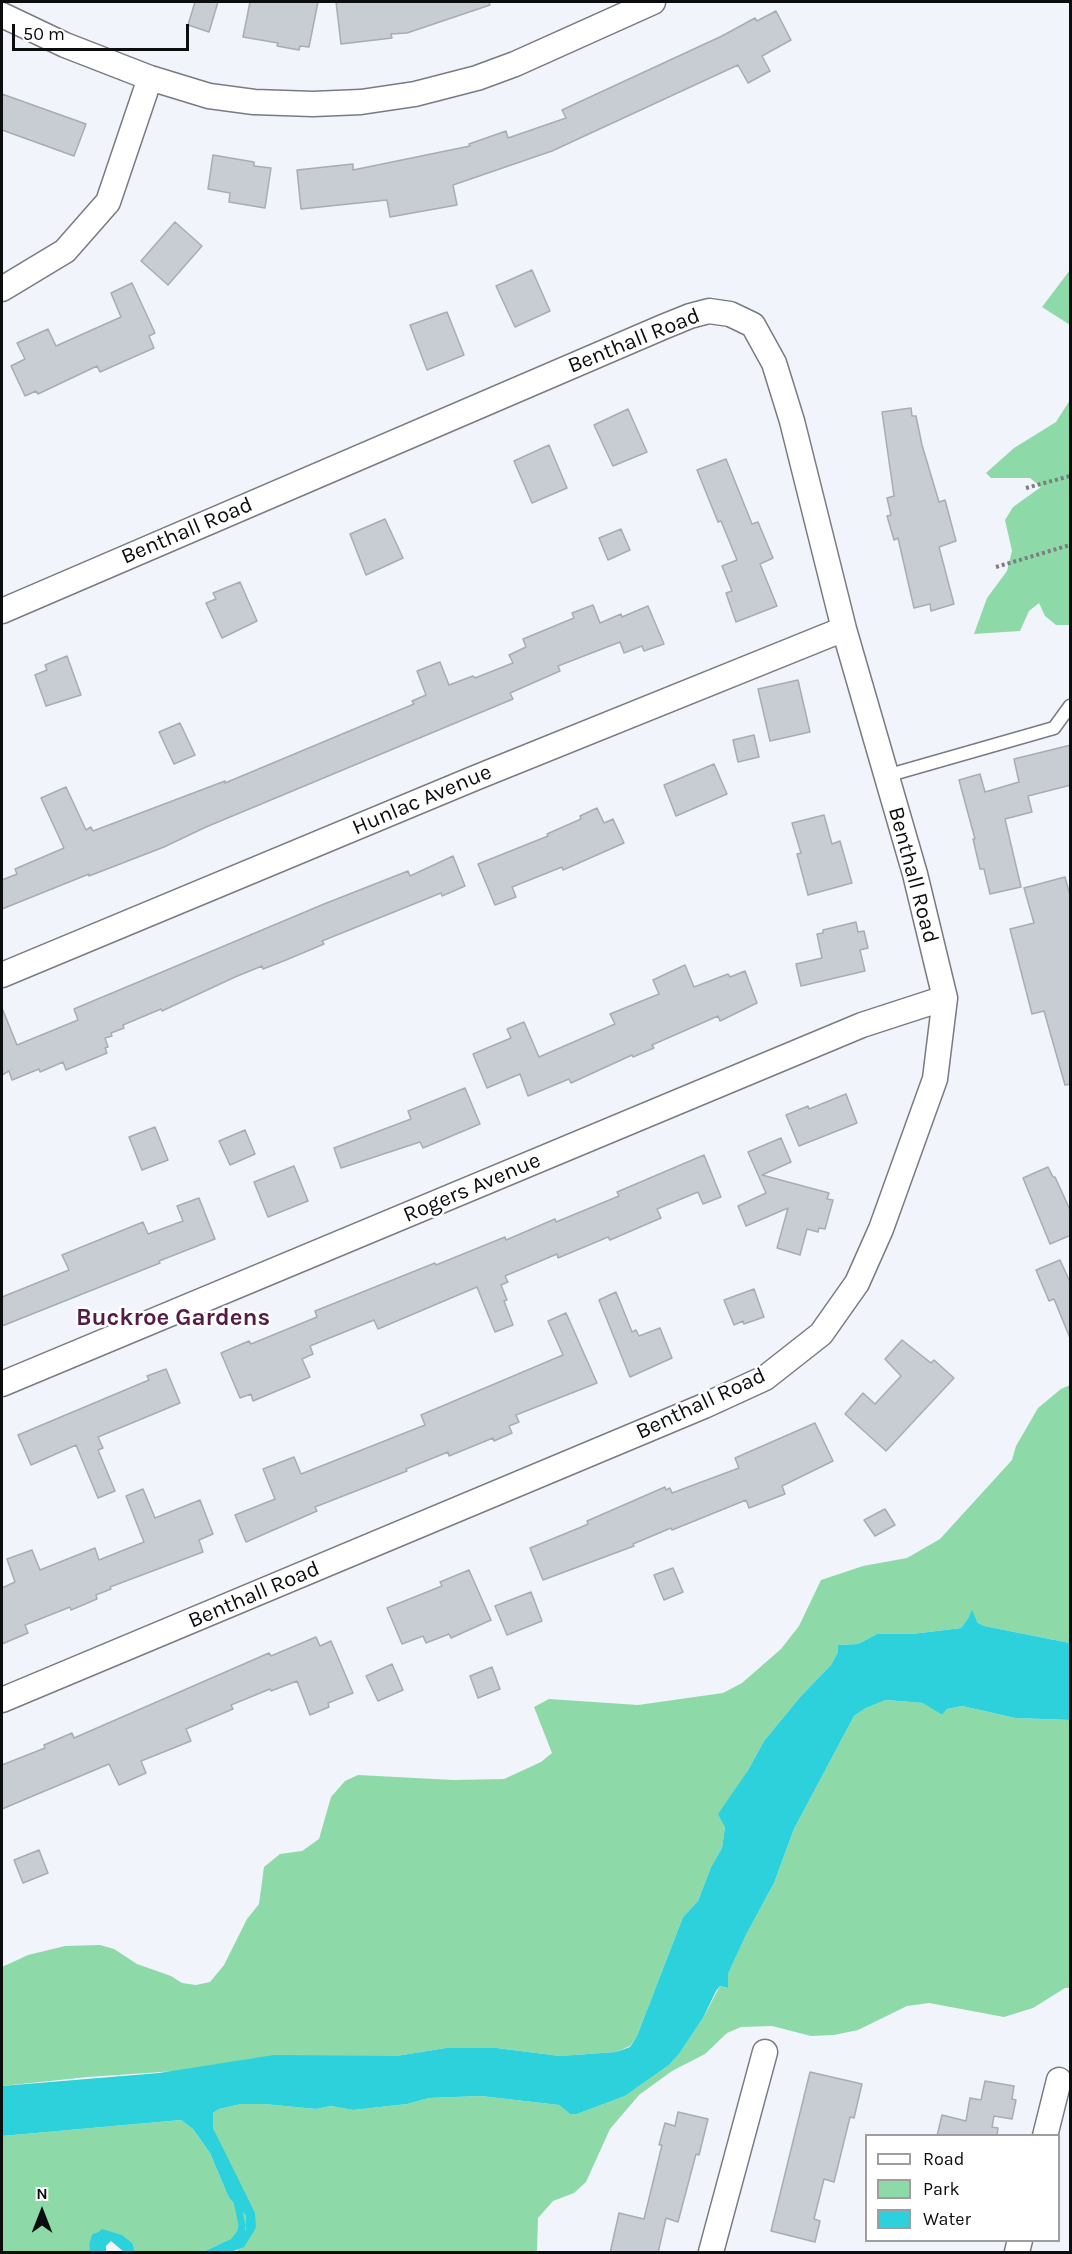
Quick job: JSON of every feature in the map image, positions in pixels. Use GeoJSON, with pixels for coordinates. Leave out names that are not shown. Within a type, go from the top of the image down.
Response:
{"type":"FeatureCollection","features":[{"type":"Feature","properties":{"kind":"street"},"geometry":{"type":"LineString","coordinates":[[2,15],[65,45],[150,78],[209,96],[254,102],[314,104],[361,102],[415,94],[477,78],[514,64],[653,2]]}},
{"type":"Feature","properties":{"kind":"street"},"geometry":{"type":"LineString","coordinates":[[2,289],[65,251],[108,202],[150,78]]}},
{"type":"Feature","properties":{"kind":"street","name":"Benthall Road"},"geometry":{"type":"LineString","coordinates":[[2,611],[663,327],[709,311],[730,314],[753,325],[774,363],[792,422],[844,630],[915,874],[945,998],[935,1079],[881,1229],[857,1283],[821,1334],[765,1378],[693,1411],[2,1700]]}},
{"type":"Feature","properties":{"kind":"street","name":"Hunlac Avenue"},"geometry":{"type":"LineString","coordinates":[[2,975],[475,778],[844,630]]}},
{"type":"Feature","properties":{"kind":"street","name":"Rogers Avenue"},"geometry":{"type":"LineString","coordinates":[[2,1384],[862,1025],[945,998]]}},
{"type":"Feature","properties":{"kind":"street"},"geometry":{"type":"LineString","coordinates":[[711,2253],[765,2052]]}},
{"type":"Feature","properties":{"kind":"street"},"geometry":{"type":"LineString","coordinates":[[1046,2134],[1059,2080]]}},
{"type":"Feature","properties":{"kind":"lane"},"geometry":{"type":"LineString","coordinates":[[886,776],[1054,728],[1071,706]]}},
{"type":"Feature","properties":{"kind":"path"},"geometry":{"type":"LineString","coordinates":[[1026,488],[1071,476]]}},
{"type":"Feature","properties":{"kind":"path"},"geometry":{"type":"LineString","coordinates":[[996,567],[1071,545]]}},
{"type":"Feature","properties":{"kind":"green space"},"geometry":{"type":"Polygon","coordinates":[[[1070,270],[1070,325],[1042,307],[1070,270]]]}},
{"type":"Feature","properties":{"kind":"green space"},"geometry":{"type":"Polygon","coordinates":[[[1070,400],[1070,625],[1056,625],[1045,616],[1039,603],[1029,611],[1020,631],[974,634],[987,598],[1007,571],[1012,551],[1005,520],[1013,507],[1041,487],[1030,478],[991,478],[986,473],[1014,448],[1056,422],[1070,400]]]}},
{"type":"Feature","properties":{"kind":"green space"},"geometry":{"type":"Polygon","coordinates":[[[1070,1385],[1070,1643],[984,1626],[969,1617],[961,1628],[912,1634],[877,1634],[858,1644],[838,1645],[838,1652],[831,1665],[801,1696],[764,1741],[747,1772],[725,1827],[722,1848],[711,1867],[698,1901],[683,1917],[637,2036],[630,2046],[616,2052],[560,2056],[497,2048],[446,2048],[396,2056],[88,2077],[2,2086],[2,1967],[28,1955],[65,1946],[100,1945],[114,1949],[137,1964],[171,1976],[182,1983],[196,1985],[210,1982],[224,1965],[247,1919],[259,1904],[264,1867],[280,1854],[302,1851],[319,1839],[331,1797],[345,1781],[358,1775],[453,1780],[504,1779],[541,1762],[552,1753],[534,1707],[549,1699],[638,1705],[723,1693],[742,1683],[781,1649],[799,1626],[821,1580],[863,1566],[907,1558],[940,1539],[1012,1460],[1016,1446],[1038,1408],[1061,1389],[1070,1385]]]}},
{"type":"Feature","properties":{"kind":"green space"},"geometry":{"type":"Polygon","coordinates":[[[886,1700],[924,1703],[942,1715],[947,1709],[962,1706],[1015,1718],[1070,1720],[1070,1988],[1065,1988],[1033,2008],[1004,2017],[929,2003],[907,2006],[858,2030],[834,2035],[811,2036],[772,2026],[741,2027],[727,2033],[705,2054],[672,2071],[639,2095],[610,2129],[586,2182],[574,2193],[553,2201],[538,2218],[537,2252],[231,2252],[237,2251],[256,2228],[213,2128],[213,2113],[219,2109],[241,2104],[264,2104],[316,2109],[331,2106],[353,2110],[407,2104],[429,2098],[481,2096],[559,2105],[570,2114],[577,2114],[625,2096],[669,2065],[703,2018],[720,1986],[727,1988],[728,1974],[774,1883],[794,1829],[854,1716],[886,1700]]]}},
{"type":"Feature","properties":{"kind":"green space"},"geometry":{"type":"Polygon","coordinates":[[[181,2120],[193,2129],[210,2153],[229,2198],[246,2214],[246,2229],[241,2234],[203,2252],[135,2252],[133,2244],[96,2234],[95,2252],[2,2252],[2,2136],[181,2120]]]}},
{"type":"Feature","properties":{"kind":"water"},"geometry":{"type":"Polygon","coordinates":[[[972,1610],[977,1622],[984,1626],[1070,1643],[1070,1720],[1015,1718],[962,1706],[947,1709],[942,1715],[923,1703],[886,1700],[854,1716],[794,1829],[774,1883],[728,1974],[728,1988],[720,1986],[716,1991],[703,2018],[669,2065],[625,2096],[577,2114],[570,2114],[559,2105],[481,2096],[429,2098],[407,2104],[353,2110],[331,2106],[316,2109],[264,2104],[241,2104],[219,2109],[213,2113],[213,2128],[255,2213],[256,2228],[244,2247],[231,2252],[203,2252],[241,2234],[246,2229],[246,2215],[229,2198],[210,2153],[193,2129],[181,2120],[2,2136],[2,2086],[159,2073],[274,2055],[396,2056],[446,2048],[497,2048],[560,2056],[616,2052],[630,2047],[637,2036],[683,1917],[698,1901],[711,1867],[722,1848],[725,1827],[718,1814],[747,1772],[764,1741],[801,1696],[831,1665],[838,1652],[838,1645],[858,1644],[877,1634],[912,1634],[961,1628],[972,1610]]]}},
{"type":"Feature","properties":{"kind":"water"},"geometry":{"type":"Polygon","coordinates":[[[102,2229],[122,2235],[133,2244],[135,2252],[124,2252],[111,2241],[106,2246],[106,2252],[95,2252],[96,2234],[102,2229]]]}},
{"type":"Feature","properties":{"kind":"building"},"geometry":{"type":"Polygon","coordinates":[[[195,2],[218,2],[209,32],[188,25],[195,2]]]}},
{"type":"Feature","properties":{"kind":"building"},"geometry":{"type":"Polygon","coordinates":[[[250,2],[318,2],[309,47],[300,46],[299,50],[277,46],[278,43],[243,37],[250,2]]]}},
{"type":"Feature","properties":{"kind":"building"},"geometry":{"type":"Polygon","coordinates":[[[336,2],[489,2],[490,5],[407,33],[391,34],[392,38],[341,44],[336,2]]]}},
{"type":"Feature","properties":{"kind":"building"},"geometry":{"type":"Polygon","coordinates":[[[776,11],[791,40],[762,56],[770,71],[748,83],[738,65],[552,151],[453,185],[457,205],[390,217],[387,200],[301,209],[297,170],[353,164],[353,170],[470,146],[469,144],[506,131],[508,138],[566,118],[562,110],[722,36],[755,18],[757,21],[776,11]]]}},
{"type":"Feature","properties":{"kind":"building"},"geometry":{"type":"Polygon","coordinates":[[[2,94],[86,124],[74,156],[2,130],[2,94]]]}},
{"type":"Feature","properties":{"kind":"building"},"geometry":{"type":"Polygon","coordinates":[[[213,155],[254,162],[254,166],[271,168],[265,208],[229,202],[230,193],[208,189],[213,155]]]}},
{"type":"Feature","properties":{"kind":"building"},"geometry":{"type":"Polygon","coordinates":[[[175,222],[202,246],[168,285],[141,261],[175,222]]]}},
{"type":"Feature","properties":{"kind":"building"},"geometry":{"type":"Polygon","coordinates":[[[532,270],[550,311],[515,327],[496,286],[532,270]]]}},
{"type":"Feature","properties":{"kind":"building"},"geometry":{"type":"Polygon","coordinates":[[[132,283],[155,333],[149,336],[154,348],[100,372],[97,366],[38,394],[36,391],[25,396],[11,366],[25,359],[17,343],[48,329],[56,346],[121,317],[111,293],[132,283]]]}},
{"type":"Feature","properties":{"kind":"building"},"geometry":{"type":"Polygon","coordinates":[[[447,312],[464,355],[427,370],[410,325],[447,312]]]}},
{"type":"Feature","properties":{"kind":"building"},"geometry":{"type":"Polygon","coordinates":[[[911,408],[912,416],[916,416],[939,502],[945,500],[956,541],[939,547],[954,604],[931,611],[930,604],[914,608],[898,538],[894,540],[887,516],[891,515],[887,498],[894,496],[882,412],[911,408]]]}},
{"type":"Feature","properties":{"kind":"building"},"geometry":{"type":"Polygon","coordinates":[[[628,409],[647,452],[613,466],[594,425],[628,409]]]}},
{"type":"Feature","properties":{"kind":"building"},"geometry":{"type":"Polygon","coordinates":[[[549,445],[567,488],[532,503],[514,461],[549,445]]]}},
{"type":"Feature","properties":{"kind":"building"},"geometry":{"type":"Polygon","coordinates":[[[726,459],[752,524],[758,522],[773,558],[760,564],[777,606],[736,622],[726,593],[732,591],[722,566],[737,560],[721,521],[718,522],[697,470],[726,459]]]}},
{"type":"Feature","properties":{"kind":"building"},"geometry":{"type":"Polygon","coordinates":[[[385,519],[403,558],[366,575],[350,534],[385,519]]]}},
{"type":"Feature","properties":{"kind":"building"},"geometry":{"type":"Polygon","coordinates":[[[621,529],[630,550],[608,560],[599,538],[621,529]]]}},
{"type":"Feature","properties":{"kind":"building"},"geometry":{"type":"Polygon","coordinates":[[[240,582],[257,621],[222,638],[206,603],[216,599],[213,593],[240,582]]]}},
{"type":"Feature","properties":{"kind":"building"},"geometry":{"type":"Polygon","coordinates":[[[593,605],[600,623],[648,606],[664,644],[644,651],[642,646],[624,653],[620,642],[558,666],[560,671],[510,693],[513,699],[206,827],[164,847],[2,909],[2,880],[17,874],[15,869],[64,848],[41,798],[66,787],[86,830],[91,827],[93,831],[225,781],[225,783],[414,704],[412,701],[426,695],[417,671],[440,662],[449,685],[473,676],[475,678],[513,663],[509,655],[526,647],[523,639],[574,618],[572,613],[593,605]]]}},
{"type":"Feature","properties":{"kind":"building"},"geometry":{"type":"Polygon","coordinates":[[[67,656],[81,695],[46,706],[35,675],[47,670],[45,665],[67,656]]]}},
{"type":"Feature","properties":{"kind":"building"},"geometry":{"type":"Polygon","coordinates":[[[798,680],[810,732],[770,741],[758,689],[798,680]]]}},
{"type":"Feature","properties":{"kind":"building"},"geometry":{"type":"Polygon","coordinates":[[[180,723],[195,755],[174,764],[159,732],[180,723]]]}},
{"type":"Feature","properties":{"kind":"building"},"geometry":{"type":"Polygon","coordinates":[[[754,735],[759,757],[738,762],[733,740],[754,735]]]}},
{"type":"Feature","properties":{"kind":"building"},"geometry":{"type":"Polygon","coordinates":[[[1071,745],[1071,785],[1028,796],[1032,812],[1005,819],[1021,887],[990,894],[984,869],[980,869],[973,839],[975,839],[959,780],[980,774],[985,792],[1019,782],[1014,759],[1071,745]]]}},
{"type":"Feature","properties":{"kind":"building"},"geometry":{"type":"Polygon","coordinates":[[[714,764],[727,794],[676,816],[664,785],[714,764]]]}},
{"type":"Feature","properties":{"kind":"building"},"geometry":{"type":"Polygon","coordinates":[[[597,808],[604,823],[613,819],[624,843],[563,870],[562,867],[512,887],[516,897],[495,905],[478,864],[548,836],[547,834],[581,819],[580,816],[597,808]]]}},
{"type":"Feature","properties":{"kind":"building"},"geometry":{"type":"Polygon","coordinates":[[[824,815],[832,844],[840,841],[852,883],[808,895],[797,854],[801,853],[792,823],[824,815]]]}},
{"type":"Feature","properties":{"kind":"building"},"geometry":{"type":"Polygon","coordinates":[[[453,856],[465,886],[442,896],[441,893],[322,941],[324,944],[263,969],[262,966],[162,1011],[161,1009],[123,1025],[124,1028],[105,1038],[107,1053],[66,1070],[63,1062],[12,1080],[9,1071],[2,1075],[2,1008],[17,1045],[78,1020],[74,1009],[324,904],[408,871],[410,876],[453,856]]]}},
{"type":"Feature","properties":{"kind":"building"},"geometry":{"type":"Polygon","coordinates":[[[1065,877],[1071,899],[1071,1084],[1065,1085],[1044,1011],[1032,1014],[1010,929],[1034,923],[1024,888],[1065,877]]]}},
{"type":"Feature","properties":{"kind":"building"},"geometry":{"type":"Polygon","coordinates":[[[856,922],[858,932],[864,931],[868,948],[860,950],[865,971],[801,986],[796,964],[822,958],[817,934],[823,933],[823,930],[856,922]]]}},
{"type":"Feature","properties":{"kind":"building"},"geometry":{"type":"Polygon","coordinates":[[[685,965],[694,987],[728,974],[730,977],[745,971],[757,1003],[720,1021],[718,1016],[652,1045],[654,1048],[633,1057],[632,1055],[571,1083],[569,1079],[528,1096],[520,1074],[487,1088],[473,1054],[511,1038],[507,1029],[524,1022],[539,1057],[615,1024],[610,1014],[659,994],[653,980],[685,965]]]}},
{"type":"Feature","properties":{"kind":"building"},"geometry":{"type":"Polygon","coordinates":[[[465,1088],[480,1124],[423,1148],[420,1142],[341,1168],[334,1148],[411,1119],[408,1111],[465,1088]]]}},
{"type":"Feature","properties":{"kind":"building"},"geometry":{"type":"Polygon","coordinates":[[[846,1094],[857,1123],[799,1146],[786,1115],[808,1106],[809,1109],[846,1094]]]}},
{"type":"Feature","properties":{"kind":"building"},"geometry":{"type":"Polygon","coordinates":[[[155,1127],[168,1160],[142,1170],[129,1137],[155,1127]]]}},
{"type":"Feature","properties":{"kind":"building"},"geometry":{"type":"Polygon","coordinates":[[[245,1130],[255,1154],[230,1165],[219,1141],[245,1130]]]}},
{"type":"Feature","properties":{"kind":"building"},"geometry":{"type":"Polygon","coordinates":[[[781,1138],[791,1162],[762,1175],[829,1193],[827,1199],[833,1200],[825,1229],[819,1228],[818,1232],[807,1229],[800,1255],[777,1248],[788,1208],[746,1226],[738,1206],[766,1193],[748,1152],[781,1138]]]}},
{"type":"Feature","properties":{"kind":"building"},"geometry":{"type":"Polygon","coordinates":[[[704,1155],[721,1197],[703,1204],[698,1192],[657,1209],[661,1218],[610,1240],[608,1237],[558,1258],[557,1254],[505,1276],[508,1282],[501,1285],[513,1325],[495,1332],[477,1287],[378,1329],[374,1320],[310,1346],[313,1354],[302,1359],[310,1377],[253,1401],[251,1394],[240,1398],[221,1353],[249,1341],[251,1344],[317,1317],[315,1311],[435,1263],[436,1265],[505,1237],[506,1240],[555,1219],[556,1222],[619,1196],[617,1192],[704,1155]]]}},
{"type":"Feature","properties":{"kind":"building"},"geometry":{"type":"Polygon","coordinates":[[[294,1166],[308,1201],[268,1217],[254,1182],[294,1166]]]}},
{"type":"Feature","properties":{"kind":"building"},"geometry":{"type":"Polygon","coordinates":[[[1048,1167],[1071,1212],[1071,1235],[1050,1244],[1023,1178],[1048,1167]]]}},
{"type":"Feature","properties":{"kind":"building"},"geometry":{"type":"Polygon","coordinates":[[[199,1198],[215,1239],[2,1326],[2,1297],[69,1270],[62,1255],[143,1222],[148,1234],[183,1221],[177,1206],[199,1198]]]}},
{"type":"Feature","properties":{"kind":"building"},"geometry":{"type":"Polygon","coordinates":[[[1060,1260],[1071,1284],[1070,1338],[1054,1299],[1049,1301],[1036,1270],[1060,1260]]]}},
{"type":"Feature","properties":{"kind":"building"},"geometry":{"type":"Polygon","coordinates":[[[754,1289],[764,1317],[734,1325],[724,1300],[754,1289]]]}},
{"type":"Feature","properties":{"kind":"building"},"geometry":{"type":"Polygon","coordinates":[[[616,1292],[632,1332],[636,1330],[639,1336],[660,1328],[672,1358],[630,1377],[599,1300],[616,1292]]]}},
{"type":"Feature","properties":{"kind":"building"},"geometry":{"type":"Polygon","coordinates":[[[566,1313],[597,1383],[516,1415],[519,1422],[509,1426],[512,1433],[494,1441],[493,1438],[449,1456],[448,1452],[406,1469],[407,1471],[315,1507],[317,1511],[246,1542],[235,1515],[275,1499],[263,1469],[294,1457],[301,1474],[425,1425],[421,1415],[563,1355],[548,1321],[566,1313]]]}},
{"type":"Feature","properties":{"kind":"building"},"geometry":{"type":"Polygon","coordinates":[[[902,1340],[931,1363],[934,1360],[954,1378],[886,1451],[845,1414],[863,1393],[875,1404],[901,1376],[885,1359],[902,1340]]]}},
{"type":"Feature","properties":{"kind":"building"},"geometry":{"type":"Polygon","coordinates":[[[166,1369],[180,1403],[98,1437],[103,1448],[98,1450],[115,1491],[98,1498],[76,1445],[31,1465],[18,1435],[149,1380],[147,1376],[166,1369]]]}},
{"type":"Feature","properties":{"kind":"building"},"geometry":{"type":"Polygon","coordinates":[[[815,1423],[833,1461],[782,1486],[785,1494],[749,1508],[746,1500],[543,1580],[530,1548],[588,1524],[587,1521],[665,1487],[666,1490],[670,1488],[672,1493],[739,1468],[735,1458],[815,1423]]]}},
{"type":"Feature","properties":{"kind":"building"},"geometry":{"type":"Polygon","coordinates":[[[143,1489],[155,1518],[200,1500],[213,1534],[199,1540],[203,1552],[110,1587],[111,1589],[96,1595],[97,1599],[71,1610],[70,1607],[25,1625],[28,1633],[2,1644],[2,1588],[15,1582],[7,1559],[32,1550],[40,1570],[95,1548],[99,1560],[144,1542],[126,1496],[143,1489]]]}},
{"type":"Feature","properties":{"kind":"building"},"geometry":{"type":"Polygon","coordinates":[[[885,1509],[895,1525],[875,1536],[864,1520],[885,1509]]]}},
{"type":"Feature","properties":{"kind":"building"},"geometry":{"type":"Polygon","coordinates":[[[673,1568],[683,1592],[664,1600],[654,1575],[673,1568]]]}},
{"type":"Feature","properties":{"kind":"building"},"geometry":{"type":"Polygon","coordinates":[[[469,1570],[491,1620],[451,1638],[449,1634],[426,1643],[423,1636],[402,1644],[387,1608],[442,1586],[440,1582],[469,1570]]]}},
{"type":"Feature","properties":{"kind":"building"},"geometry":{"type":"Polygon","coordinates":[[[531,1592],[542,1621],[507,1635],[495,1606],[531,1592]]]}},
{"type":"Feature","properties":{"kind":"building"},"geometry":{"type":"Polygon","coordinates":[[[316,1637],[320,1646],[331,1641],[353,1693],[328,1703],[329,1707],[310,1715],[297,1681],[271,1691],[270,1689],[231,1705],[233,1709],[186,1729],[191,1741],[141,1761],[146,1773],[119,1785],[109,1764],[2,1809],[2,1765],[45,1748],[44,1745],[72,1733],[74,1738],[269,1653],[271,1656],[316,1637]]]}},
{"type":"Feature","properties":{"kind":"building"},"geometry":{"type":"Polygon","coordinates":[[[392,1664],[403,1690],[378,1701],[366,1676],[392,1664]]]}},
{"type":"Feature","properties":{"kind":"building"},"geometry":{"type":"Polygon","coordinates":[[[492,1667],[500,1689],[478,1698],[470,1676],[492,1667]]]}},
{"type":"Feature","properties":{"kind":"building"},"geometry":{"type":"Polygon","coordinates":[[[39,1850],[48,1873],[23,1883],[14,1860],[39,1850]]]}},
{"type":"Feature","properties":{"kind":"building"},"geometry":{"type":"Polygon","coordinates":[[[810,2072],[862,2084],[854,2118],[850,2117],[834,2182],[824,2179],[814,2219],[820,2221],[815,2242],[771,2231],[810,2072]]]}},
{"type":"Feature","properties":{"kind":"building"},"geometry":{"type":"Polygon","coordinates":[[[985,2081],[1014,2086],[1012,2099],[1016,2100],[1012,2119],[994,2116],[992,2127],[998,2128],[997,2134],[937,2134],[942,2115],[966,2121],[970,2098],[981,2100],[985,2081]]]}},
{"type":"Feature","properties":{"kind":"building"},"geometry":{"type":"Polygon","coordinates":[[[678,2112],[708,2119],[678,2222],[666,2218],[658,2253],[610,2253],[619,2213],[644,2219],[665,2123],[675,2126],[678,2112]]]}},
{"type":"Feature","properties":{"kind":"waterway"},"geometry":{"type":"LineString","coordinates":[[234,2241],[241,2232],[242,2225],[237,2201]]}},
{"type":"Feature","properties":{"kind":"waterway"},"geometry":{"type":"LineString","coordinates":[[93,2252],[95,2237],[103,2235]]}},
{"type":"Feature","properties":{"kind":"district","name":"Buckroe Gardens"},"geometry":{"type":"Point","coordinates":[173,1318]}}]}
